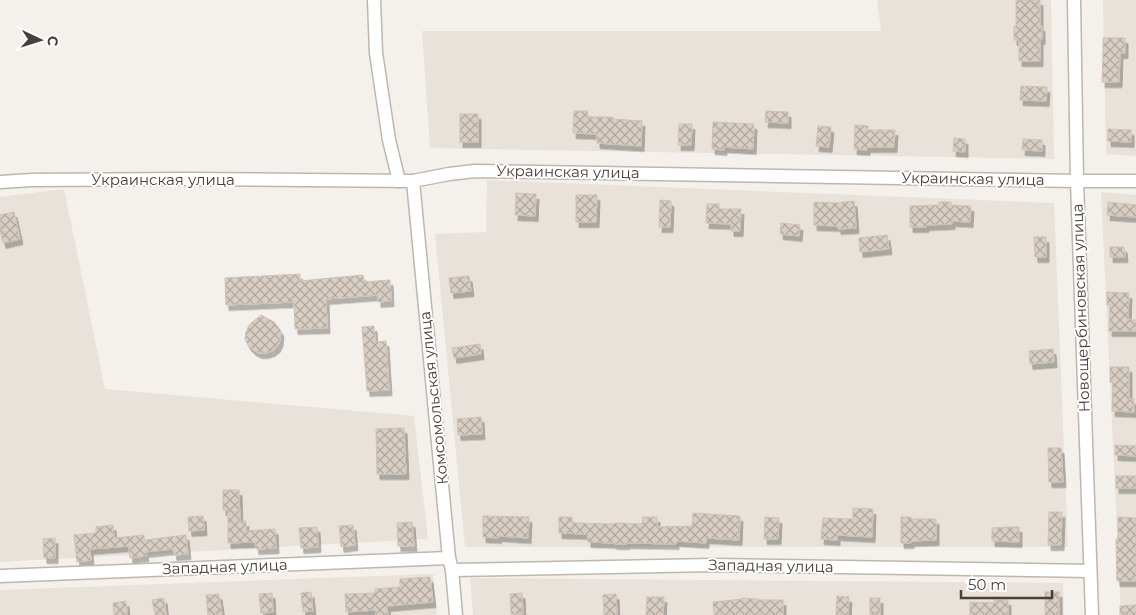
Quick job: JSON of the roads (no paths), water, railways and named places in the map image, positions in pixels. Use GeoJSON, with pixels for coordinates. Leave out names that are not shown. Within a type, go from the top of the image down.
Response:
{"type":"FeatureCollection","features":[{"type":"Feature","properties":{"kind":"street"},"geometry":{"type":"LineString","coordinates":[[374,0],[376,53],[388,140],[399,181]]}},
{"type":"Feature","properties":{"kind":"street","name":"Новощербиновская улица"},"geometry":{"type":"LineString","coordinates":[[1074,0],[1077,181],[1092,615]]}},
{"type":"Feature","properties":{"kind":"street","name":"Украинская улица"},"geometry":{"type":"LineString","coordinates":[[0,182],[178,179],[413,181],[475,171],[1136,181]]}},
{"type":"Feature","properties":{"kind":"street","name":"Комсомольская улица"},"geometry":{"type":"LineString","coordinates":[[413,181],[456,615]]}},
{"type":"Feature","properties":{"kind":"street","name":"Западная улица"},"geometry":{"type":"LineString","coordinates":[[0,576],[451,564],[712,565],[1090,571]]}}]}
